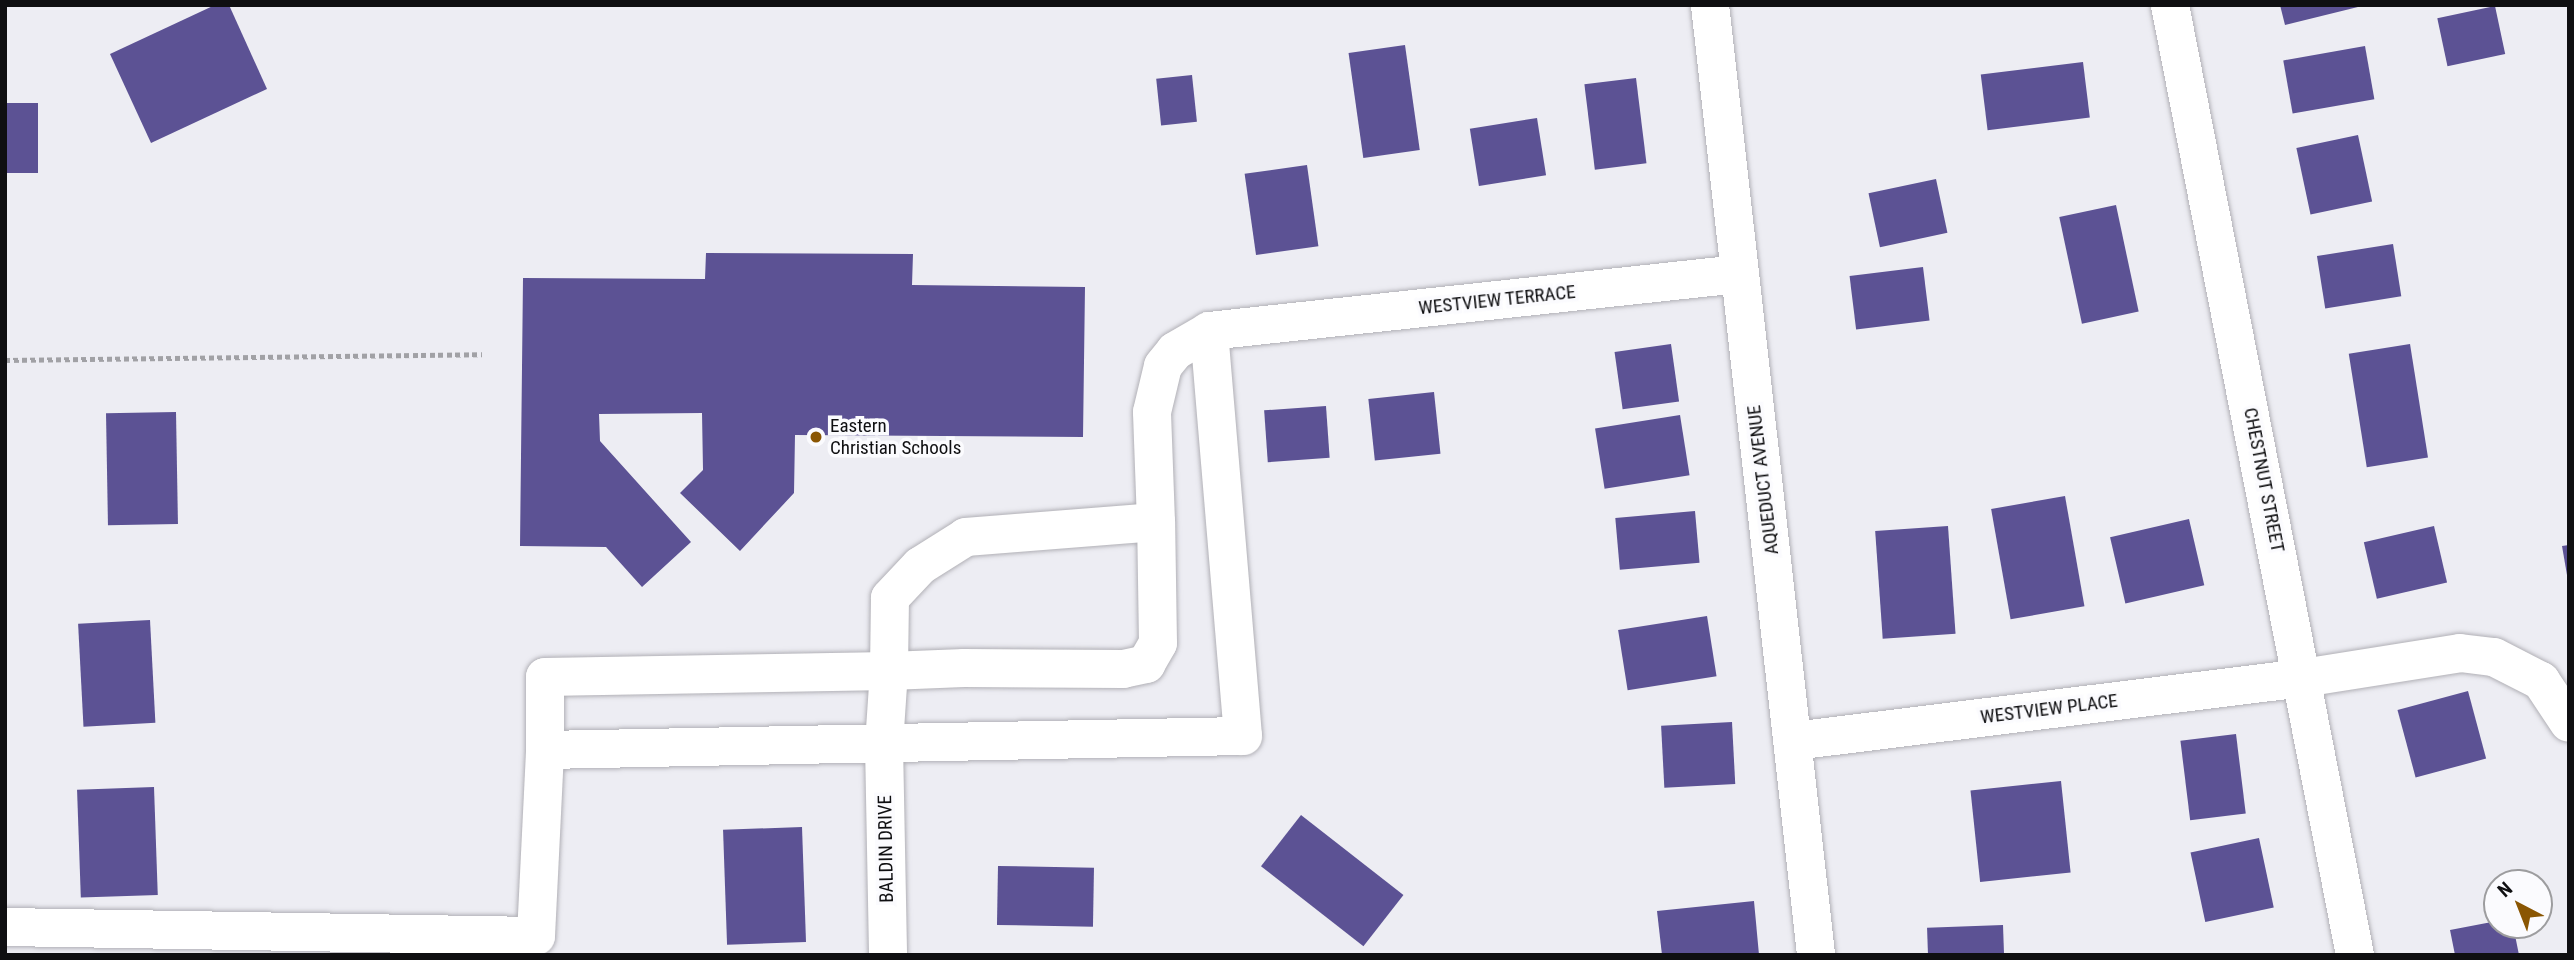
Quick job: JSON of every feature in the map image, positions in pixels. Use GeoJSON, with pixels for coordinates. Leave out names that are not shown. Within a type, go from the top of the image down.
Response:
{"type":"FeatureCollection","features":[{"type":"Feature","properties":{"kind":"street","name":"AQUEDUCT AVENUE"},"geometry":{"type":"LineString","coordinates":[[1710,5],[1816,955]]}},
{"type":"Feature","properties":{"kind":"street","name":"CHESTNUT STREET"},"geometry":{"type":"LineString","coordinates":[[2170,5],[2355,955]]}},
{"type":"Feature","properties":{"kind":"street","name":"WESTVIEW TERRACE"},"geometry":{"type":"LineString","coordinates":[[1209,331],[1739,274]]}},
{"type":"Feature","properties":{"kind":"street"},"geometry":{"type":"LineString","coordinates":[[5,927],[536,936],[545,750],[545,677],[1123,669],[1146,664],[1158,643],[1152,412],[1163,366],[1175,351],[1209,331],[1243,736],[545,750]]}},
{"type":"Feature","properties":{"kind":"street","name":"BALDIN DRIVE"},"geometry":{"type":"LineString","coordinates":[[888,955],[884,744],[890,598],[943,548],[966,537],[1156,522]]}},
{"type":"Feature","properties":{"kind":"street","name":"WESTVIEW PLACE"},"geometry":{"type":"LineString","coordinates":[[1794,741],[2303,678],[2460,653],[2494,657],[2541,681],[2569,723]]}},
{"type":"Feature","properties":{"kind":"path"},"geometry":{"type":"LineString","coordinates":[[5,360],[482,354]]}},
{"type":"Feature","properties":{"kind":"building"},"geometry":{"type":"Polygon","coordinates":[[[215,5],[229,5],[267,89],[151,143],[110,54],[215,5]]]}},
{"type":"Feature","properties":{"kind":"building"},"geometry":{"type":"Polygon","coordinates":[[[2280,5],[2362,5],[2362,6],[2285,25],[2280,5]]]}},
{"type":"Feature","properties":{"kind":"building"},"geometry":{"type":"Polygon","coordinates":[[[2495,6],[2505,54],[2447,66],[2437,18],[2495,6]]]}},
{"type":"Feature","properties":{"kind":"building"},"geometry":{"type":"Polygon","coordinates":[[[1405,45],[1420,150],[1363,158],[1349,53],[1405,45]]]}},
{"type":"Feature","properties":{"kind":"building"},"geometry":{"type":"Polygon","coordinates":[[[2365,46],[2374,99],[2293,114],[2283,60],[2365,46]]]}},
{"type":"Feature","properties":{"kind":"building"},"geometry":{"type":"Polygon","coordinates":[[[2083,62],[2090,118],[1988,130],[1981,75],[2083,62]]]}},
{"type":"Feature","properties":{"kind":"building"},"geometry":{"type":"Polygon","coordinates":[[[1192,75],[1197,122],[1161,126],[1156,79],[1192,75]]]}},
{"type":"Feature","properties":{"kind":"building"},"geometry":{"type":"Polygon","coordinates":[[[1636,78],[1646,163],[1595,170],[1584,84],[1636,78]]]}},
{"type":"Feature","properties":{"kind":"building"},"geometry":{"type":"Polygon","coordinates":[[[5,103],[38,103],[38,173],[5,173],[5,103]]]}},
{"type":"Feature","properties":{"kind":"building"},"geometry":{"type":"Polygon","coordinates":[[[1537,118],[1546,175],[1479,186],[1470,129],[1537,118]]]}},
{"type":"Feature","properties":{"kind":"building"},"geometry":{"type":"Polygon","coordinates":[[[2358,135],[2372,202],[2311,215],[2296,148],[2358,135]]]}},
{"type":"Feature","properties":{"kind":"building"},"geometry":{"type":"Polygon","coordinates":[[[1307,165],[1318,246],[1256,255],[1245,174],[1307,165]]]}},
{"type":"Feature","properties":{"kind":"building"},"geometry":{"type":"Polygon","coordinates":[[[1936,179],[1947,233],[1880,247],[1869,193],[1936,179]]]}},
{"type":"Feature","properties":{"kind":"building"},"geometry":{"type":"Polygon","coordinates":[[[2116,205],[2139,312],[2082,324],[2059,217],[2116,205]]]}},
{"type":"Feature","properties":{"kind":"building"},"geometry":{"type":"Polygon","coordinates":[[[2393,244],[2401,296],[2325,308],[2317,256],[2393,244]]]}},
{"type":"Feature","properties":{"kind":"building"},"geometry":{"type":"Polygon","coordinates":[[[706,253],[913,254],[912,285],[1085,287],[1083,437],[795,435],[794,493],[740,551],[680,493],[703,470],[702,413],[599,414],[600,441],[691,542],[642,587],[606,547],[520,546],[523,278],[705,279],[706,253]]]}},
{"type":"Feature","properties":{"kind":"building"},"geometry":{"type":"Polygon","coordinates":[[[1923,267],[1930,321],[1856,330],[1850,276],[1923,267]]]}},
{"type":"Feature","properties":{"kind":"building"},"geometry":{"type":"Polygon","coordinates":[[[1671,344],[1679,401],[1623,409],[1615,352],[1671,344]]]}},
{"type":"Feature","properties":{"kind":"building"},"geometry":{"type":"Polygon","coordinates":[[[2410,344],[2428,458],[2367,467],[2349,354],[2410,344]]]}},
{"type":"Feature","properties":{"kind":"building"},"geometry":{"type":"Polygon","coordinates":[[[1434,392],[1440,454],[1375,461],[1368,399],[1434,392]]]}},
{"type":"Feature","properties":{"kind":"building"},"geometry":{"type":"Polygon","coordinates":[[[1326,406],[1330,458],[1268,462],[1264,410],[1326,406]]]}},
{"type":"Feature","properties":{"kind":"building"},"geometry":{"type":"Polygon","coordinates":[[[176,412],[178,524],[108,525],[106,413],[176,412]]]}},
{"type":"Feature","properties":{"kind":"building"},"geometry":{"type":"Polygon","coordinates":[[[1680,415],[1690,475],[1605,489],[1595,428],[1680,415]]]}},
{"type":"Feature","properties":{"kind":"building"},"geometry":{"type":"Polygon","coordinates":[[[2065,496],[2084,606],[2011,619],[1991,509],[2065,496]]]}},
{"type":"Feature","properties":{"kind":"building"},"geometry":{"type":"Polygon","coordinates":[[[1695,511],[1700,563],[1620,570],[1615,518],[1695,511]]]}},
{"type":"Feature","properties":{"kind":"building"},"geometry":{"type":"Polygon","coordinates":[[[2189,519],[2204,585],[2125,603],[2110,537],[2189,519]]]}},
{"type":"Feature","properties":{"kind":"building"},"geometry":{"type":"Polygon","coordinates":[[[1948,526],[1956,634],[1883,639],[1875,531],[1948,526]]]}},
{"type":"Feature","properties":{"kind":"building"},"geometry":{"type":"Polygon","coordinates":[[[2434,526],[2447,583],[2377,599],[2364,542],[2434,526]]]}},
{"type":"Feature","properties":{"kind":"building"},"geometry":{"type":"Polygon","coordinates":[[[2569,545],[2569,575],[2567,575],[2562,546],[2569,545]]]}},
{"type":"Feature","properties":{"kind":"building"},"geometry":{"type":"Polygon","coordinates":[[[1707,616],[1717,676],[1628,690],[1618,630],[1707,616]]]}},
{"type":"Feature","properties":{"kind":"building"},"geometry":{"type":"Polygon","coordinates":[[[150,620],[155,723],[83,727],[78,624],[150,620]]]}},
{"type":"Feature","properties":{"kind":"building"},"geometry":{"type":"Polygon","coordinates":[[[2468,691],[2486,759],[2416,778],[2397,710],[2468,691]]]}},
{"type":"Feature","properties":{"kind":"building"},"geometry":{"type":"Polygon","coordinates":[[[1732,722],[1735,784],[1664,788],[1661,726],[1732,722]]]}},
{"type":"Feature","properties":{"kind":"building"},"geometry":{"type":"Polygon","coordinates":[[[2236,734],[2246,813],[2190,820],[2180,741],[2236,734]]]}},
{"type":"Feature","properties":{"kind":"building"},"geometry":{"type":"Polygon","coordinates":[[[2061,781],[2071,872],[1980,882],[1970,791],[2061,781]]]}},
{"type":"Feature","properties":{"kind":"building"},"geometry":{"type":"Polygon","coordinates":[[[154,787],[158,895],[81,898],[77,790],[154,787]]]}},
{"type":"Feature","properties":{"kind":"building"},"geometry":{"type":"Polygon","coordinates":[[[1301,815],[1403,895],[1363,946],[1261,866],[1301,815]]]}},
{"type":"Feature","properties":{"kind":"building"},"geometry":{"type":"Polygon","coordinates":[[[802,827],[806,942],[727,945],[723,830],[802,827]]]}},
{"type":"Feature","properties":{"kind":"building"},"geometry":{"type":"Polygon","coordinates":[[[2259,838],[2274,907],[2205,922],[2191,853],[2259,838]]]}},
{"type":"Feature","properties":{"kind":"building"},"geometry":{"type":"Polygon","coordinates":[[[998,866],[1094,868],[1093,927],[997,925],[998,866]]]}},
{"type":"Feature","properties":{"kind":"building"},"geometry":{"type":"Polygon","coordinates":[[[1754,901],[1759,955],[1662,955],[1657,911],[1754,901]]]}},
{"type":"Feature","properties":{"kind":"building"},"geometry":{"type":"Polygon","coordinates":[[[2483,924],[2483,939],[2516,939],[2519,955],[2455,955],[2450,930],[2483,924]]]}},
{"type":"Feature","properties":{"kind":"building"},"geometry":{"type":"Polygon","coordinates":[[[2003,925],[2004,955],[1928,955],[1927,928],[2003,925]]]}},
{"type":"Feature","properties":{"kind":"place","name":"Eastern Christian Schools"},"geometry":{"type":"Point","coordinates":[816,437]}}]}
